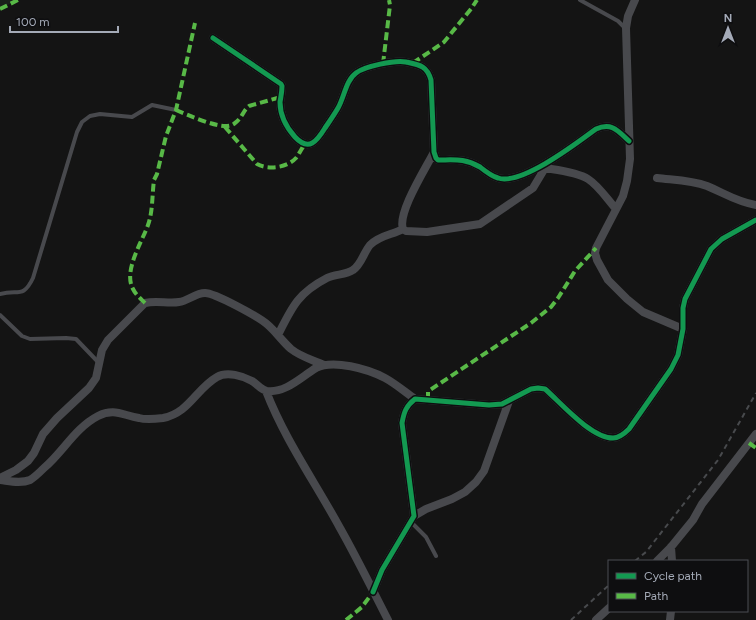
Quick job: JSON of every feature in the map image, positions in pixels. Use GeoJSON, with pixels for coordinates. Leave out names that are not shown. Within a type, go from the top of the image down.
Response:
{"type":"FeatureCollection","features":[{"type":"Feature","properties":{"kind":"street"},"geometry":{"type":"LineString","coordinates":[[635,0],[628,16],[626,28],[630,160],[627,181],[623,196],[596,248],[595,253],[600,268],[608,280],[627,299],[643,312],[683,329]]}},
{"type":"Feature","properties":{"kind":"street"},"geometry":{"type":"LineString","coordinates":[[213,38],[281,84],[280,104],[282,116],[289,130],[300,142],[305,144],[312,144],[317,140],[339,107],[351,79],[356,73],[389,62],[402,62],[422,66],[429,72],[432,80],[434,152],[438,160],[460,160],[477,165],[496,178],[510,180],[546,166],[596,129],[604,126],[610,126],[629,141]]}},
{"type":"Feature","properties":{"kind":"street"},"geometry":{"type":"LineString","coordinates":[[403,229],[403,214],[434,152]]}},
{"type":"Feature","properties":{"kind":"street"},"geometry":{"type":"LineString","coordinates":[[546,166],[588,179],[616,209]]}},
{"type":"Feature","properties":{"kind":"street"},"geometry":{"type":"LineString","coordinates":[[278,335],[293,306],[306,292],[326,279],[352,271],[356,268],[370,245],[377,239],[403,229],[412,232],[427,232],[480,224],[533,188],[546,166]]}},
{"type":"Feature","properties":{"kind":"street"},"geometry":{"type":"LineString","coordinates":[[657,178],[700,184],[738,201],[756,206]]}},
{"type":"Feature","properties":{"kind":"street"},"geometry":{"type":"LineString","coordinates":[[0,479],[23,482],[29,480],[48,465],[88,422],[106,412],[117,412],[140,419],[159,418],[172,415],[183,410],[210,382],[218,376],[225,374],[244,378],[266,391],[277,390],[290,386],[316,368],[324,365],[336,364],[362,369],[384,378],[401,388],[415,400],[488,405],[502,404],[531,389],[545,389],[586,426],[606,436],[614,438],[621,436],[629,429],[671,369],[678,355],[683,329],[683,308],[685,298],[711,249],[722,239],[756,220]]}},
{"type":"Feature","properties":{"kind":"street"},"geometry":{"type":"LineString","coordinates":[[0,479],[28,461],[36,450],[43,434],[57,418],[89,388],[96,378],[102,350],[108,340],[145,303],[152,301],[172,303],[180,302],[199,294],[206,293],[224,300],[255,316],[267,324],[290,348],[302,356],[324,365]]}},
{"type":"Feature","properties":{"kind":"street"},"geometry":{"type":"LineString","coordinates":[[266,391],[275,415],[287,438],[340,527],[388,620]]}},
{"type":"Feature","properties":{"kind":"street"},"geometry":{"type":"LineString","coordinates":[[413,519],[402,423],[404,410],[415,400]]}},
{"type":"Feature","properties":{"kind":"street"},"geometry":{"type":"LineString","coordinates":[[373,592],[382,570],[413,519],[426,509],[452,499],[465,492],[476,482],[484,471],[509,401]]}},
{"type":"Feature","properties":{"kind":"street"},"geometry":{"type":"LineString","coordinates":[[658,560],[671,547],[693,520],[702,504],[756,434]]}},
{"type":"Feature","properties":{"kind":"street"},"geometry":{"type":"LineString","coordinates":[[671,547],[672,560]]}},
{"type":"Feature","properties":{"kind":"street"},"geometry":{"type":"LineString","coordinates":[[596,620],[608,609]]}},
{"type":"Feature","properties":{"kind":"lane"},"geometry":{"type":"LineString","coordinates":[[580,0],[618,21],[626,28]]}},
{"type":"Feature","properties":{"kind":"lane"},"geometry":{"type":"LineString","coordinates":[[0,294],[6,292],[21,292],[26,290],[33,278],[77,132],[82,122],[90,116],[100,114],[132,117],[152,105],[176,110]]}},
{"type":"Feature","properties":{"kind":"lane"},"geometry":{"type":"LineString","coordinates":[[0,315],[22,336],[30,339],[76,339],[100,363]]}},
{"type":"Feature","properties":{"kind":"lane"},"geometry":{"type":"LineString","coordinates":[[413,519],[426,537],[436,556]]}},
{"type":"Feature","properties":{"kind":"shaded area"},"geometry":{"type":"Polygon","coordinates":[[[0,0],[17,0],[0,9],[0,0]]]}},
{"type":"Feature","properties":{"kind":"railway"},"geometry":{"type":"LineString","coordinates":[[636,560],[646,552],[718,460],[756,393]]}},
{"type":"Feature","properties":{"kind":"railway"},"geometry":{"type":"LineString","coordinates":[[571,620],[608,586]]}},
{"type":"Feature","properties":{"kind":"marked path"},"geometry":{"type":"LineString","coordinates":[[0,9],[18,0]]}},
{"type":"Feature","properties":{"kind":"marked path"},"geometry":{"type":"LineString","coordinates":[[383,64],[390,5],[389,0]]}},
{"type":"Feature","properties":{"kind":"marked path"},"geometry":{"type":"LineString","coordinates":[[413,63],[444,42],[477,0]]}},
{"type":"Feature","properties":{"kind":"marked path"},"geometry":{"type":"LineString","coordinates":[[145,303],[133,289],[130,274],[134,257],[150,220],[154,180],[157,174],[166,136],[176,110],[195,23]]}},
{"type":"Feature","properties":{"kind":"marked path"},"geometry":{"type":"LineString","coordinates":[[176,110],[209,123],[228,126],[237,121],[249,106],[281,97]]}},
{"type":"Feature","properties":{"kind":"marked path"},"geometry":{"type":"LineString","coordinates":[[225,127],[257,164],[261,166],[277,167],[288,164],[296,158],[305,144]]}},
{"type":"Feature","properties":{"kind":"marked path"},"geometry":{"type":"LineString","coordinates":[[428,400],[428,392],[430,390],[531,323],[551,307],[575,271],[596,248]]}},
{"type":"Feature","properties":{"kind":"marked path"},"geometry":{"type":"LineString","coordinates":[[749,443],[756,448]]}},
{"type":"Feature","properties":{"kind":"marked path"},"geometry":{"type":"LineString","coordinates":[[346,620],[362,607],[373,592]]}},
{"type":"Feature","properties":{"kind":"cycle path"},"geometry":{"type":"LineString","coordinates":[[213,38],[281,84],[280,107],[284,121],[295,137],[304,144],[312,143],[319,137],[338,108],[347,85],[356,73],[360,70],[373,66],[401,62],[415,64],[422,67],[425,69],[431,80],[434,152],[438,160],[459,160],[469,162],[475,164],[495,177],[508,179],[534,170],[563,153],[596,129],[602,127],[611,127],[629,141]]}},
{"type":"Feature","properties":{"kind":"cycle path"},"geometry":{"type":"LineString","coordinates":[[373,592],[382,570],[414,516],[402,423],[409,404],[415,399],[489,405],[502,404],[531,389],[538,388],[545,389],[577,419],[595,432],[613,438],[624,434],[671,369],[678,355],[683,329],[683,308],[685,299],[711,249],[722,239],[756,220]]}}]}
